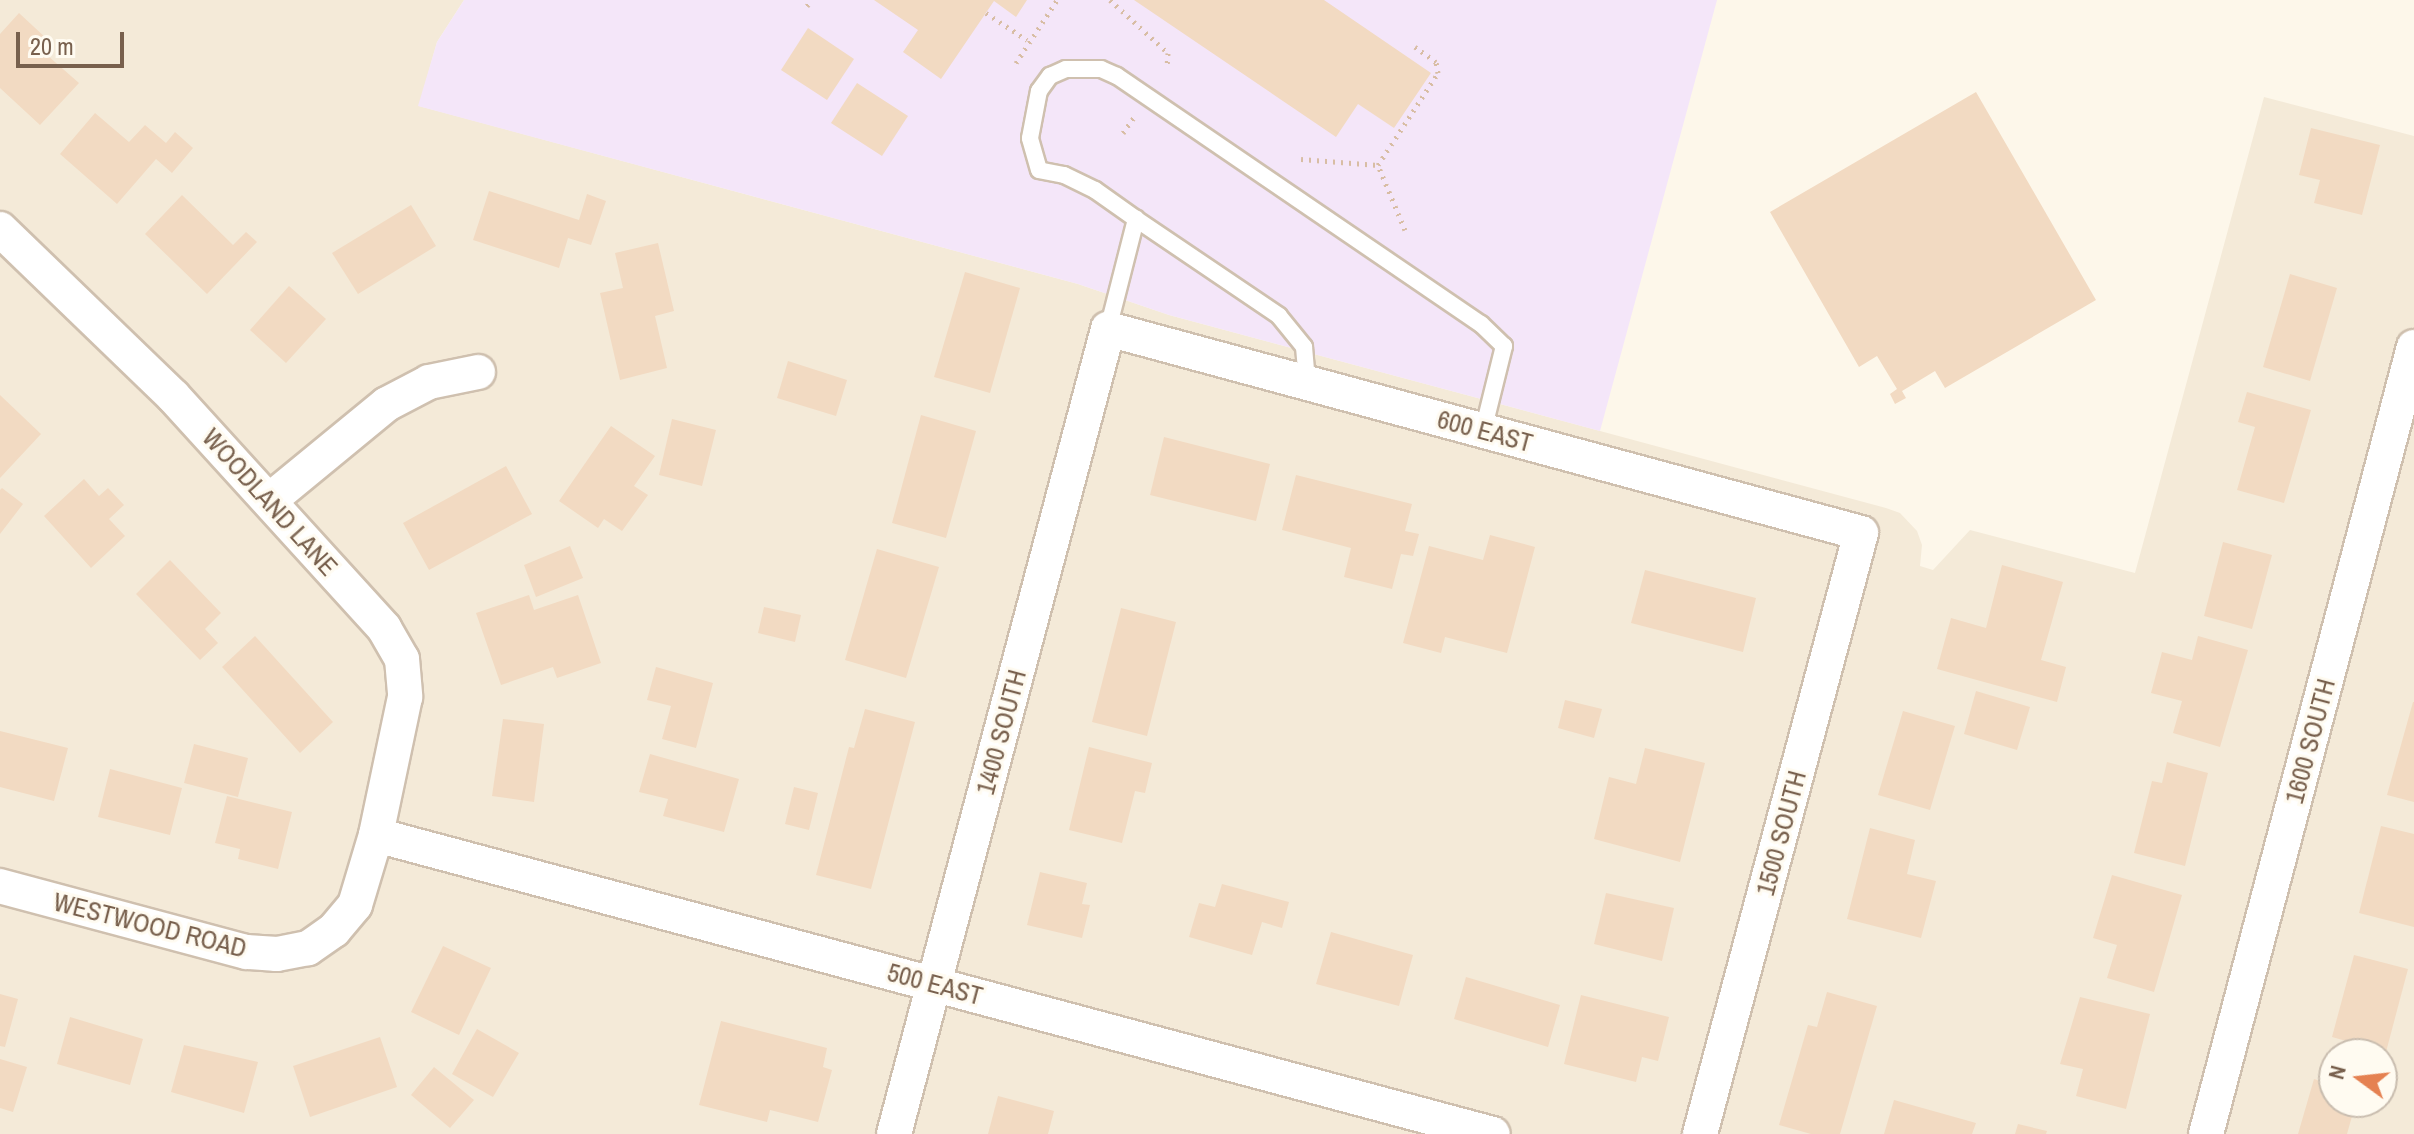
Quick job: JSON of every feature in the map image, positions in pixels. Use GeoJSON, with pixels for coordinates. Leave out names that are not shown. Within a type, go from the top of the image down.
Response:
{"type":"FeatureCollection","features":[{"type":"Feature","properties":{"kind":"street","name":"WOODLAND LANE"},"geometry":{"type":"LineString","coordinates":[[0,229],[173,396],[384,628],[402,659],[403,714],[376,835]]}},
{"type":"Feature","properties":{"kind":"street","name":"600 EAST"},"geometry":{"type":"LineString","coordinates":[[1108,329],[1861,533]]}},
{"type":"Feature","properties":{"kind":"street","name":"1400 SOUTH"},"geometry":{"type":"LineString","coordinates":[[894,1134],[1108,329]]}},
{"type":"Feature","properties":{"kind":"street","name":"1600 SOUTH"},"geometry":{"type":"LineString","coordinates":[[2206,1134],[2414,347]]}},
{"type":"Feature","properties":{"kind":"street"},"geometry":{"type":"LineString","coordinates":[[270,500],[387,404],[429,382],[478,372]]}},
{"type":"Feature","properties":{"kind":"street","name":"1500 SOUTH"},"geometry":{"type":"LineString","coordinates":[[1700,1134],[1861,533]]}},
{"type":"Feature","properties":{"kind":"street","name":"500 EAST"},"geometry":{"type":"LineString","coordinates":[[376,835],[1493,1134]]}},
{"type":"Feature","properties":{"kind":"street","name":"WESTWOOD ROAD"},"geometry":{"type":"LineString","coordinates":[[0,886],[246,952],[277,954],[308,948],[334,930],[355,905],[376,835]]}},
{"type":"Feature","properties":{"kind":"lane"},"geometry":{"type":"LineString","coordinates":[[1307,383],[1304,347],[1279,316],[1095,190],[1064,175],[1039,170],[1030,138],[1039,91],[1050,76],[1083,67],[1117,76],[1481,324],[1504,346],[1483,431]]}},
{"type":"Feature","properties":{"kind":"lane"},"geometry":{"type":"LineString","coordinates":[[1108,329],[1136,219]]}},
{"type":"Feature","properties":{"kind":"path"},"geometry":{"type":"LineString","coordinates":[[1016,63],[1027,40],[1057,0]]}},
{"type":"Feature","properties":{"kind":"path"},"geometry":{"type":"LineString","coordinates":[[1110,0],[1168,53],[1167,66]]}},
{"type":"Feature","properties":{"kind":"path"},"geometry":{"type":"LineString","coordinates":[[986,13],[1027,40]]}},
{"type":"Feature","properties":{"kind":"path"},"geometry":{"type":"LineString","coordinates":[[1378,165],[1438,73],[1436,62],[1415,47]]}},
{"type":"Feature","properties":{"kind":"path"},"geometry":{"type":"LineString","coordinates":[[1123,133],[1137,113]]}},
{"type":"Feature","properties":{"kind":"path"},"geometry":{"type":"LineString","coordinates":[[1301,159],[1378,165]]}},
{"type":"Feature","properties":{"kind":"path"},"geometry":{"type":"LineString","coordinates":[[1378,165],[1405,230]]}},
{"type":"Feature","properties":{"kind":"shaded area"},"geometry":{"type":"Polygon","coordinates":[[[0,0],[464,0],[437,42],[419,106],[1078,284],[1169,315],[1886,508],[1900,513],[1917,531],[1922,545],[1920,566],[1933,570],[1970,530],[2135,573],[2264,97],[2414,136],[2414,1134],[0,1134],[0,0]]]}},
{"type":"Feature","properties":{"kind":"shaded area"},"geometry":{"type":"Polygon","coordinates":[[[464,0],[1717,0],[1600,431],[1169,315],[1078,284],[418,106],[437,42],[464,0]]]}},
{"type":"Feature","properties":{"kind":"building"},"geometry":{"type":"Polygon","coordinates":[[[874,0],[1027,0],[1016,17],[994,1],[941,79],[903,52],[918,30],[874,0]]]}},
{"type":"Feature","properties":{"kind":"building"},"geometry":{"type":"Polygon","coordinates":[[[1134,0],[1324,0],[1431,73],[1394,128],[1358,104],[1336,137],[1134,0]]]}},
{"type":"Feature","properties":{"kind":"building"},"geometry":{"type":"Polygon","coordinates":[[[19,13],[47,39],[39,48],[79,83],[40,125],[0,88],[0,34],[19,13]]]}},
{"type":"Feature","properties":{"kind":"building"},"geometry":{"type":"Polygon","coordinates":[[[808,28],[854,59],[827,100],[781,70],[808,28]]]}},
{"type":"Feature","properties":{"kind":"building"},"geometry":{"type":"Polygon","coordinates":[[[857,83],[908,116],[882,156],[831,123],[857,83]]]}},
{"type":"Feature","properties":{"kind":"building"},"geometry":{"type":"Polygon","coordinates":[[[1976,92],[2096,300],[1945,388],[1935,371],[1902,391],[1906,398],[1895,404],[1890,394],[1897,389],[1877,356],[1859,367],[1770,212],[1976,92]]]}},
{"type":"Feature","properties":{"kind":"building"},"geometry":{"type":"Polygon","coordinates":[[[95,113],[129,142],[145,125],[166,143],[175,132],[193,148],[172,173],[156,159],[117,204],[60,154],[95,113]]]}},
{"type":"Feature","properties":{"kind":"building"},"geometry":{"type":"Polygon","coordinates":[[[2311,128],[2380,145],[2362,215],[2314,203],[2320,180],[2299,175],[2311,128]]]}},
{"type":"Feature","properties":{"kind":"building"},"geometry":{"type":"Polygon","coordinates":[[[489,191],[579,220],[587,194],[606,201],[591,245],[568,238],[559,268],[473,240],[489,191]]]}},
{"type":"Feature","properties":{"kind":"building"},"geometry":{"type":"Polygon","coordinates":[[[182,195],[233,245],[246,232],[257,242],[207,294],[145,234],[182,195]]]}},
{"type":"Feature","properties":{"kind":"building"},"geometry":{"type":"Polygon","coordinates":[[[411,205],[436,246],[358,294],[332,253],[411,205]]]}},
{"type":"Feature","properties":{"kind":"building"},"geometry":{"type":"Polygon","coordinates":[[[658,243],[674,311],[655,316],[667,368],[620,380],[600,293],[623,288],[615,253],[658,243]]]}},
{"type":"Feature","properties":{"kind":"building"},"geometry":{"type":"Polygon","coordinates":[[[965,272],[1020,288],[990,393],[934,377],[965,272]]]}},
{"type":"Feature","properties":{"kind":"building"},"geometry":{"type":"Polygon","coordinates":[[[2290,274],[2337,288],[2310,381],[2263,367],[2290,274]]]}},
{"type":"Feature","properties":{"kind":"building"},"geometry":{"type":"Polygon","coordinates":[[[289,286],[326,319],[286,363],[250,330],[289,286]]]}},
{"type":"Feature","properties":{"kind":"building"},"geometry":{"type":"Polygon","coordinates":[[[788,361],[847,380],[836,416],[777,398],[788,361]]]}},
{"type":"Feature","properties":{"kind":"building"},"geometry":{"type":"Polygon","coordinates":[[[2247,392],[2311,410],[2284,503],[2237,490],[2255,427],[2238,422],[2247,392]]]}},
{"type":"Feature","properties":{"kind":"building"},"geometry":{"type":"Polygon","coordinates":[[[0,395],[41,434],[0,478],[0,395]]]}},
{"type":"Feature","properties":{"kind":"building"},"geometry":{"type":"Polygon","coordinates":[[[921,415],[976,431],[946,538],[892,523],[921,415]]]}},
{"type":"Feature","properties":{"kind":"building"},"geometry":{"type":"Polygon","coordinates":[[[672,419],[716,430],[702,486],[659,475],[672,419]]]}},
{"type":"Feature","properties":{"kind":"building"},"geometry":{"type":"Polygon","coordinates":[[[611,426],[655,456],[634,486],[648,495],[622,531],[604,519],[598,528],[559,501],[611,426]]]}},
{"type":"Feature","properties":{"kind":"building"},"geometry":{"type":"Polygon","coordinates":[[[1164,437],[1270,464],[1256,521],[1150,495],[1164,437]]]}},
{"type":"Feature","properties":{"kind":"building"},"geometry":{"type":"Polygon","coordinates":[[[506,466],[532,514],[429,570],[403,523],[506,466]]]}},
{"type":"Feature","properties":{"kind":"building"},"geometry":{"type":"Polygon","coordinates":[[[1296,475],[1412,504],[1405,531],[1419,534],[1413,556],[1401,554],[1392,589],[1344,577],[1351,548],[1282,530],[1296,475]]]}},
{"type":"Feature","properties":{"kind":"building"},"geometry":{"type":"Polygon","coordinates":[[[84,479],[99,496],[108,488],[124,505],[109,519],[125,536],[91,568],[44,516],[84,479]]]}},
{"type":"Feature","properties":{"kind":"building"},"geometry":{"type":"Polygon","coordinates":[[[2,488],[23,504],[0,534],[0,490],[2,488]]]}},
{"type":"Feature","properties":{"kind":"building"},"geometry":{"type":"Polygon","coordinates":[[[1490,535],[1535,547],[1507,653],[1445,637],[1441,653],[1403,643],[1429,546],[1483,560],[1490,535]]]}},
{"type":"Feature","properties":{"kind":"building"},"geometry":{"type":"Polygon","coordinates":[[[2223,542],[2272,555],[2252,629],[2204,616],[2223,542]]]}},
{"type":"Feature","properties":{"kind":"building"},"geometry":{"type":"Polygon","coordinates":[[[570,546],[583,578],[536,597],[524,565],[570,546]]]}},
{"type":"Feature","properties":{"kind":"building"},"geometry":{"type":"Polygon","coordinates":[[[877,549],[939,567],[906,678],[845,660],[877,549]]]}},
{"type":"Feature","properties":{"kind":"building"},"geometry":{"type":"Polygon","coordinates":[[[170,560],[221,613],[205,629],[218,643],[200,660],[136,594],[170,560]]]}},
{"type":"Feature","properties":{"kind":"building"},"geometry":{"type":"Polygon","coordinates":[[[2002,565],[2063,582],[2041,660],[2066,667],[2057,702],[1937,669],[1951,618],[1986,628],[2002,565]]]}},
{"type":"Feature","properties":{"kind":"building"},"geometry":{"type":"Polygon","coordinates":[[[1645,570],[1756,598],[1743,652],[1631,623],[1645,570]]]}},
{"type":"Feature","properties":{"kind":"building"},"geometry":{"type":"Polygon","coordinates":[[[529,595],[534,610],[578,595],[601,663],[557,678],[553,667],[501,685],[476,613],[529,595]]]}},
{"type":"Feature","properties":{"kind":"building"},"geometry":{"type":"Polygon","coordinates":[[[764,607],[801,615],[795,642],[758,633],[764,607]]]}},
{"type":"Feature","properties":{"kind":"building"},"geometry":{"type":"Polygon","coordinates":[[[1121,608],[1176,622],[1147,736],[1092,722],[1121,608]]]}},
{"type":"Feature","properties":{"kind":"building"},"geometry":{"type":"Polygon","coordinates":[[[255,636],[333,722],[300,753],[222,667],[255,636]]]}},
{"type":"Feature","properties":{"kind":"building"},"geometry":{"type":"Polygon","coordinates":[[[2198,636],[2248,650],[2220,747],[2173,733],[2182,701],[2151,693],[2162,652],[2192,660],[2198,636]]]}},
{"type":"Feature","properties":{"kind":"building"},"geometry":{"type":"Polygon","coordinates":[[[656,667],[713,683],[696,748],[662,739],[671,706],[647,700],[656,667]]]}},
{"type":"Feature","properties":{"kind":"building"},"geometry":{"type":"Polygon","coordinates":[[[1976,691],[2030,707],[2017,750],[1964,734],[1976,691]]]}},
{"type":"Feature","properties":{"kind":"building"},"geometry":{"type":"Polygon","coordinates":[[[1565,700],[1602,709],[1594,738],[1558,728],[1565,700]]]}},
{"type":"Feature","properties":{"kind":"building"},"geometry":{"type":"Polygon","coordinates":[[[2414,702],[2414,802],[2387,795],[2414,702]]]}},
{"type":"Feature","properties":{"kind":"building"},"geometry":{"type":"Polygon","coordinates":[[[865,709],[915,722],[871,889],[816,875],[849,747],[854,748],[865,709]]]}},
{"type":"Feature","properties":{"kind":"building"},"geometry":{"type":"Polygon","coordinates":[[[1903,711],[1955,726],[1930,810],[1878,795],[1903,711]]]}},
{"type":"Feature","properties":{"kind":"building"},"geometry":{"type":"Polygon","coordinates":[[[503,719],[544,724],[534,802],[492,796],[503,719]]]}},
{"type":"Feature","properties":{"kind":"building"},"geometry":{"type":"Polygon","coordinates":[[[0,731],[68,748],[54,801],[0,787],[0,731]]]}},
{"type":"Feature","properties":{"kind":"building"},"geometry":{"type":"Polygon","coordinates":[[[194,744],[248,758],[238,797],[184,783],[194,744]]]}},
{"type":"Feature","properties":{"kind":"building"},"geometry":{"type":"Polygon","coordinates":[[[1089,747],[1152,763],[1145,793],[1135,791],[1122,843],[1069,830],[1089,747]]]}},
{"type":"Feature","properties":{"kind":"building"},"geometry":{"type":"Polygon","coordinates":[[[1645,748],[1705,763],[1680,862],[1594,839],[1609,777],[1636,784],[1645,748]]]}},
{"type":"Feature","properties":{"kind":"building"},"geometry":{"type":"Polygon","coordinates":[[[650,754],[739,779],[724,832],[663,816],[668,799],[639,792],[650,754]]]}},
{"type":"Feature","properties":{"kind":"building"},"geometry":{"type":"Polygon","coordinates":[[[2167,762],[2208,773],[2185,866],[2134,853],[2152,781],[2162,783],[2167,762]]]}},
{"type":"Feature","properties":{"kind":"building"},"geometry":{"type":"Polygon","coordinates":[[[110,769],[182,788],[170,835],[98,817],[110,769]]]}},
{"type":"Feature","properties":{"kind":"building"},"geometry":{"type":"Polygon","coordinates":[[[794,787],[818,793],[809,830],[785,824],[794,787]]]}},
{"type":"Feature","properties":{"kind":"building"},"geometry":{"type":"Polygon","coordinates":[[[227,796],[292,812],[278,869],[238,859],[240,849],[215,843],[227,796]]]}},
{"type":"Feature","properties":{"kind":"building"},"geometry":{"type":"Polygon","coordinates":[[[2381,826],[2414,834],[2414,927],[2359,913],[2381,826]]]}},
{"type":"Feature","properties":{"kind":"building"},"geometry":{"type":"Polygon","coordinates":[[[1870,828],[1915,840],[1907,874],[1936,881],[1921,938],[1847,919],[1870,828]]]}},
{"type":"Feature","properties":{"kind":"building"},"geometry":{"type":"Polygon","coordinates":[[[1040,872],[1087,883],[1082,904],[1090,905],[1082,938],[1027,925],[1040,872]]]}},
{"type":"Feature","properties":{"kind":"building"},"geometry":{"type":"Polygon","coordinates":[[[2112,875],[2182,895],[2154,992],[2107,978],[2117,945],[2093,938],[2112,875]]]}},
{"type":"Feature","properties":{"kind":"building"},"geometry":{"type":"Polygon","coordinates":[[[1222,884],[1289,902],[1282,928],[1262,922],[1252,955],[1189,937],[1199,903],[1215,907],[1222,884]]]}},
{"type":"Feature","properties":{"kind":"building"},"geometry":{"type":"Polygon","coordinates":[[[1606,893],[1674,908],[1662,961],[1594,944],[1606,893]]]}},
{"type":"Feature","properties":{"kind":"building"},"geometry":{"type":"Polygon","coordinates":[[[1331,932],[1413,955],[1399,1006],[1316,984],[1331,932]]]}},
{"type":"Feature","properties":{"kind":"building"},"geometry":{"type":"Polygon","coordinates":[[[443,946],[491,968],[459,1035],[411,1012],[443,946]]]}},
{"type":"Feature","properties":{"kind":"building"},"geometry":{"type":"Polygon","coordinates":[[[2354,955],[2408,969],[2390,1038],[2332,1037],[2354,955]]]}},
{"type":"Feature","properties":{"kind":"building"},"geometry":{"type":"Polygon","coordinates":[[[1466,977],[1560,1005],[1548,1047],[1454,1019],[1466,977]]]}},
{"type":"Feature","properties":{"kind":"building"},"geometry":{"type":"Polygon","coordinates":[[[1827,992],[1877,1006],[1840,1134],[1811,1134],[1779,1125],[1808,1025],[1817,1027],[1827,992]]]}},
{"type":"Feature","properties":{"kind":"building"},"geometry":{"type":"Polygon","coordinates":[[[0,994],[18,999],[5,1047],[0,1046],[0,994]]]}},
{"type":"Feature","properties":{"kind":"building"},"geometry":{"type":"Polygon","coordinates":[[[1581,995],[1669,1017],[1658,1061],[1642,1057],[1636,1082],[1564,1064],[1581,995]]]}},
{"type":"Feature","properties":{"kind":"building"},"geometry":{"type":"Polygon","coordinates":[[[2080,997],[2150,1014],[2126,1109],[2076,1096],[2083,1069],[2060,1064],[2080,997]]]}},
{"type":"Feature","properties":{"kind":"building"},"geometry":{"type":"Polygon","coordinates":[[[70,1017],[143,1039],[130,1085],[57,1064],[70,1017]]]}},
{"type":"Feature","properties":{"kind":"building"},"geometry":{"type":"Polygon","coordinates":[[[721,1021],[827,1048],[823,1067],[832,1070],[818,1122],[770,1110],[767,1122],[699,1105],[721,1021]]]}},
{"type":"Feature","properties":{"kind":"building"},"geometry":{"type":"Polygon","coordinates":[[[477,1029],[519,1053],[493,1097],[452,1074],[477,1029]]]}},
{"type":"Feature","properties":{"kind":"building"},"geometry":{"type":"Polygon","coordinates":[[[380,1037],[397,1087],[310,1117],[293,1066],[380,1037]]]}},
{"type":"Feature","properties":{"kind":"building"},"geometry":{"type":"Polygon","coordinates":[[[184,1045],[258,1062],[244,1113],[171,1092],[184,1045]]]}},
{"type":"Feature","properties":{"kind":"building"},"geometry":{"type":"Polygon","coordinates":[[[0,1059],[27,1067],[13,1112],[0,1108],[0,1059]]]}},
{"type":"Feature","properties":{"kind":"building"},"geometry":{"type":"Polygon","coordinates":[[[434,1067],[474,1100],[450,1128],[411,1095],[434,1067]]]}},
{"type":"Feature","properties":{"kind":"building"},"geometry":{"type":"Polygon","coordinates":[[[2314,1079],[2318,1080],[2318,1118],[2352,1118],[2347,1134],[2298,1134],[2314,1079]]]}},
{"type":"Feature","properties":{"kind":"building"},"geometry":{"type":"Polygon","coordinates":[[[998,1096],[1054,1111],[1048,1134],[988,1134],[998,1096]]]}},
{"type":"Feature","properties":{"kind":"building"},"geometry":{"type":"Polygon","coordinates":[[[1894,1100],[1976,1123],[1972,1134],[1884,1134],[1894,1100]]]}},
{"type":"Feature","properties":{"kind":"building"},"geometry":{"type":"Polygon","coordinates":[[[2018,1124],[2047,1131],[2046,1134],[2015,1134],[2018,1124]]]}}]}
